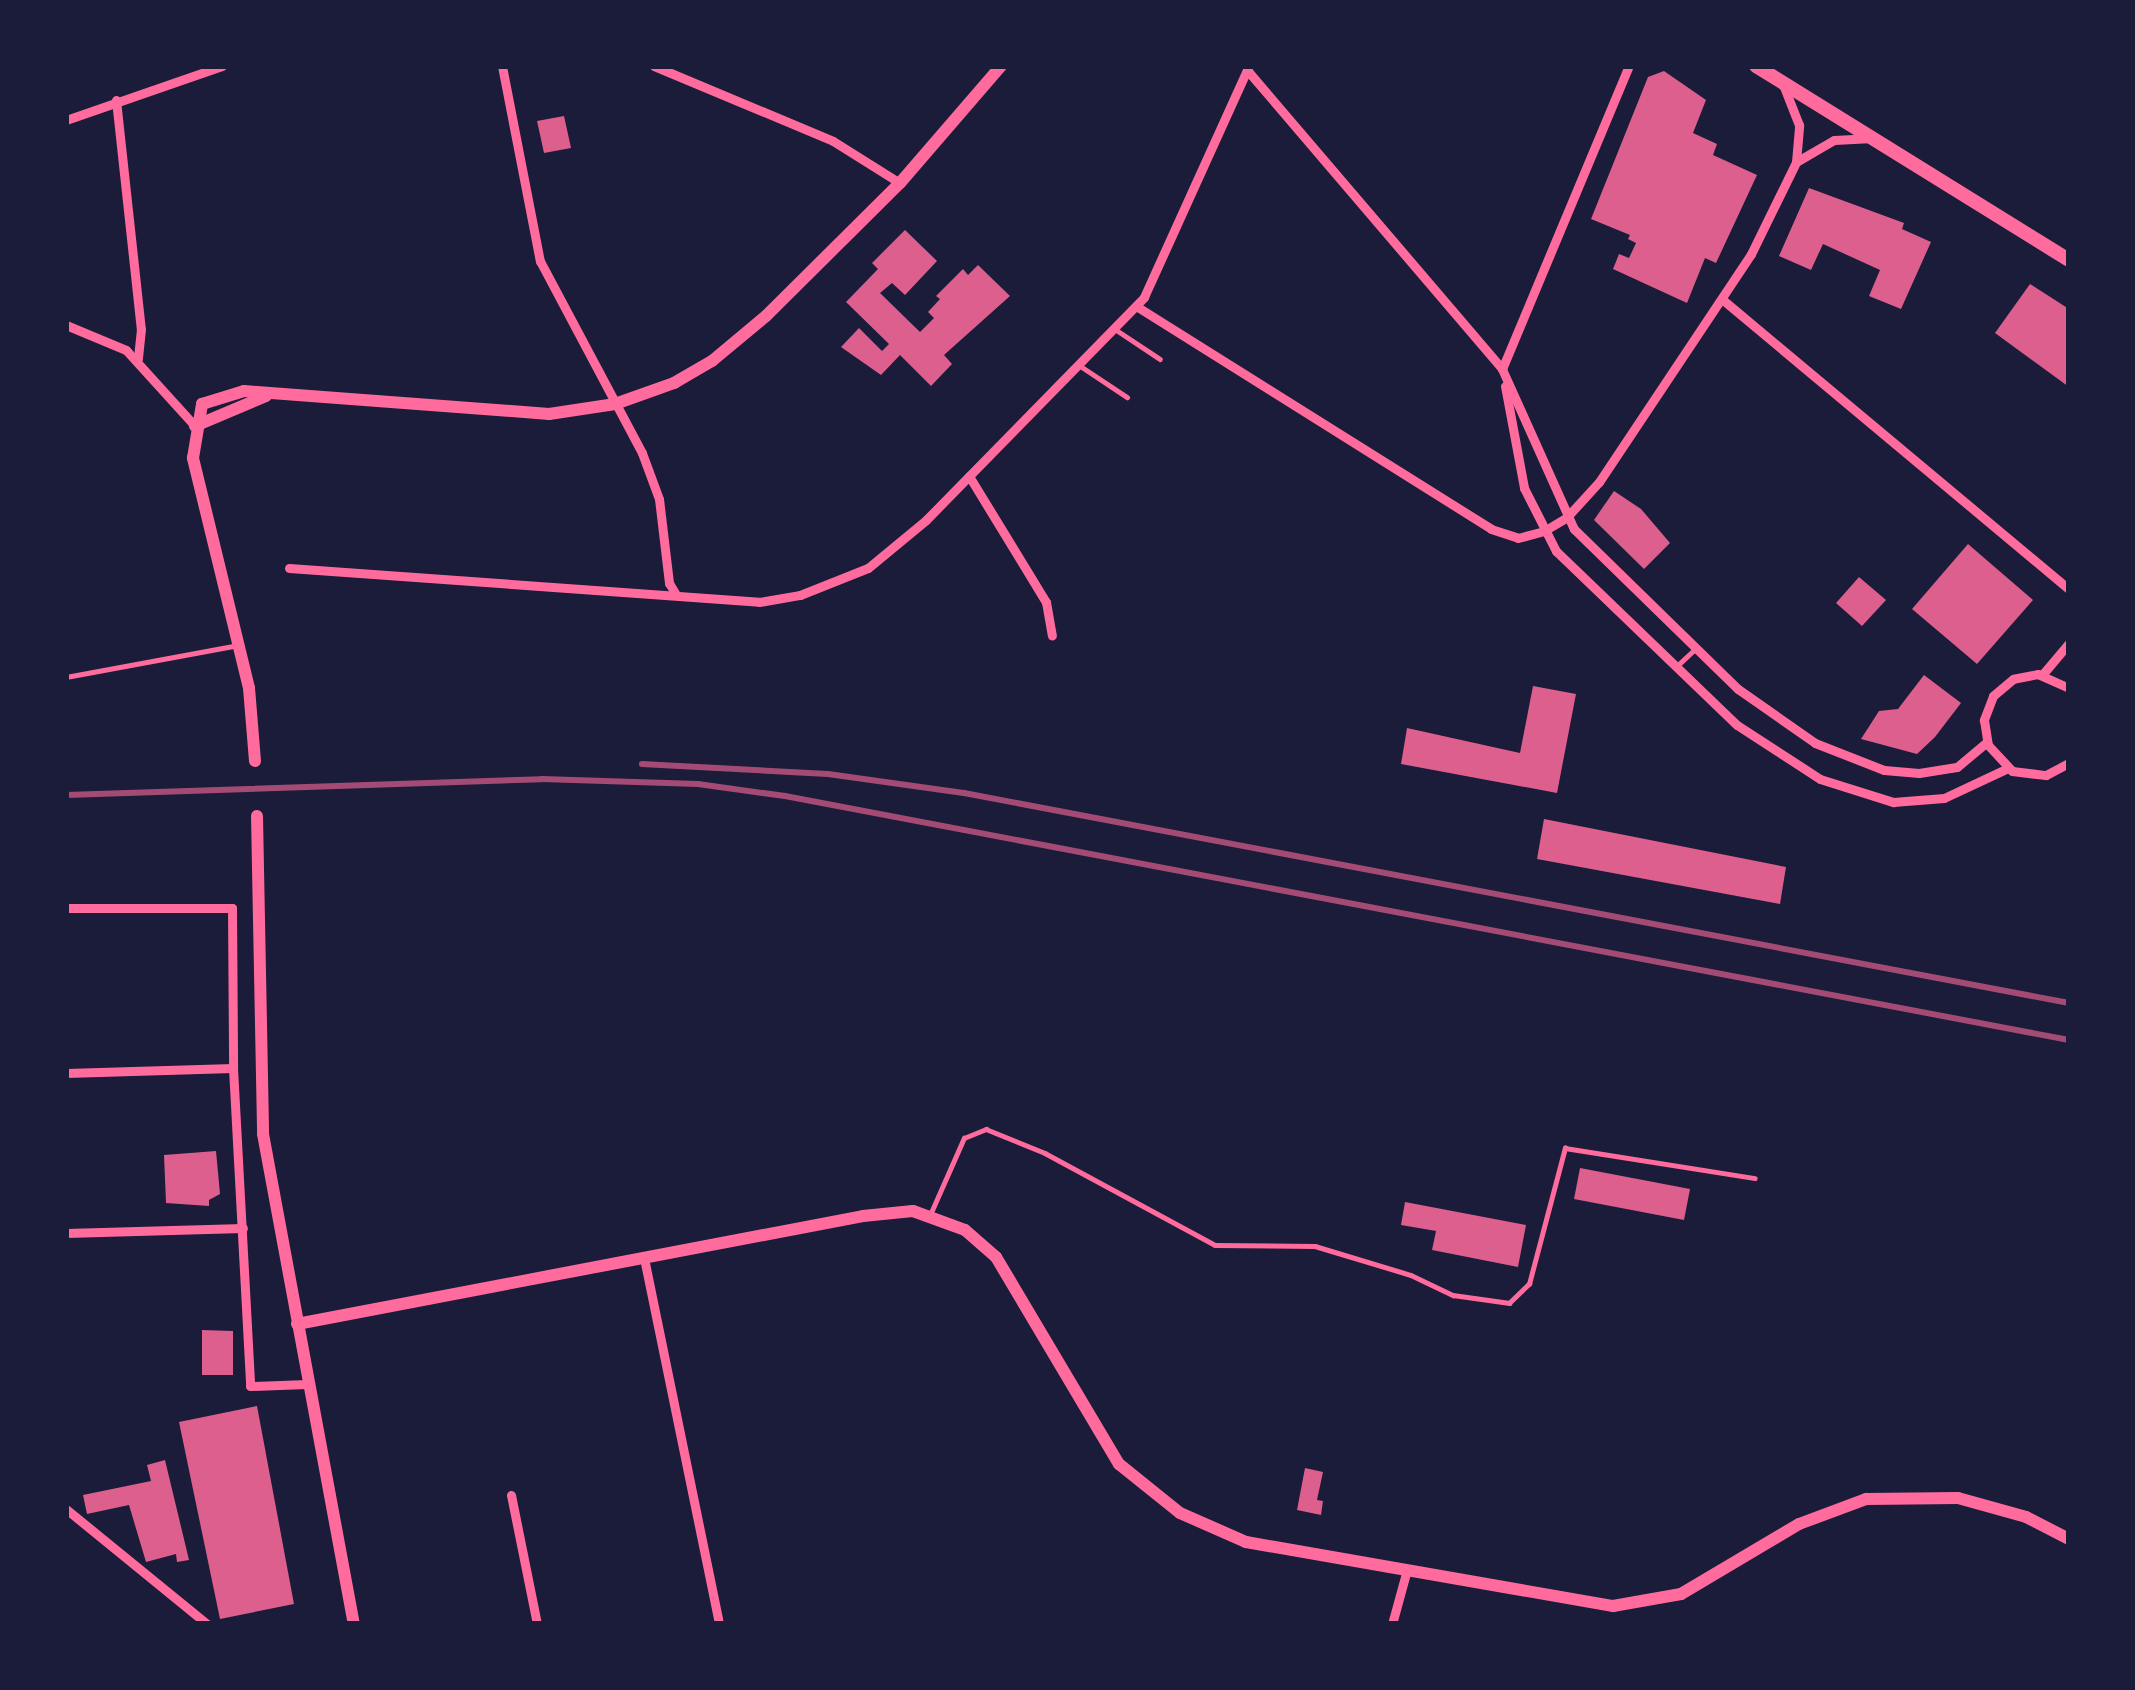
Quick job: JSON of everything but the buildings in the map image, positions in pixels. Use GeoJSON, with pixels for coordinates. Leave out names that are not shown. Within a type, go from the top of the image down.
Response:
{"type":"FeatureCollection","features":[{"type":"Feature","properties":{"kind":"main road"},"geometry":{"type":"LineString","coordinates":[[1757,66],[2069,262]]}},
{"type":"Feature","properties":{"kind":"street"},"geometry":{"type":"LineString","coordinates":[[66,120],[222,66]]}},
{"type":"Feature","properties":{"kind":"street"},"geometry":{"type":"LineString","coordinates":[[502,66],[540,261],[659,499],[669,583],[675,593]]}},
{"type":"Feature","properties":{"kind":"street"},"geometry":{"type":"LineString","coordinates":[[654,66],[833,141],[901,183]]}},
{"type":"Feature","properties":{"kind":"street"},"geometry":{"type":"LineString","coordinates":[[195,426],[271,394],[517,413],[591,409],[674,383],[747,335],[901,183],[1001,66]]}},
{"type":"Feature","properties":{"kind":"street"},"geometry":{"type":"LineString","coordinates":[[1629,66],[1502,369],[1524,488],[1544,531],[1564,561],[1762,743],[1856,794],[1893,802],[1929,801],[1981,785],[2008,768]]}},
{"type":"Feature","properties":{"kind":"street"},"geometry":{"type":"LineString","coordinates":[[289,568],[759,602],[820,589],[886,557],[1136,306],[1163,261],[1245,68],[1502,369],[1567,517],[1582,539],[1696,648],[1776,719],[1866,764],[1898,772],[1944,770],[1969,761],[1987,742]]}},
{"type":"Feature","properties":{"kind":"street"},"geometry":{"type":"LineString","coordinates":[[1136,306],[1491,529],[1518,538],[1544,531],[1567,517],[1612,463],[1723,300],[1796,162],[1797,112],[1781,82]]}},
{"type":"Feature","properties":{"kind":"street"},"geometry":{"type":"LineString","coordinates":[[116,100],[141,329],[138,359]]}},
{"type":"Feature","properties":{"kind":"street"},"geometry":{"type":"LineString","coordinates":[[1796,162],[1834,140],[1871,138]]}},
{"type":"Feature","properties":{"kind":"street"},"geometry":{"type":"LineString","coordinates":[[1723,300],[2069,590]]}},
{"type":"Feature","properties":{"kind":"street"},"geometry":{"type":"LineString","coordinates":[[66,326],[97,334],[138,359],[195,426],[193,458],[240,645],[255,760]]}},
{"type":"Feature","properties":{"kind":"street"},"geometry":{"type":"LineString","coordinates":[[969,476],[1046,602],[1052,635]]}},
{"type":"Feature","properties":{"kind":"street"},"geometry":{"type":"LineString","coordinates":[[2042,675],[2069,643]]}},
{"type":"Feature","properties":{"kind":"street"},"geometry":{"type":"LineString","coordinates":[[2069,688],[2042,675],[2013,679],[1993,696],[1984,720],[1987,742],[2008,768],[2035,776],[2069,763]]}},
{"type":"Feature","properties":{"kind":"street"},"geometry":{"type":"LineString","coordinates":[[256,816],[263,1134],[354,1624]]}},
{"type":"Feature","properties":{"kind":"street"},"geometry":{"type":"LineString","coordinates":[[66,908],[232,908],[232,1068],[250,1385],[308,1384]]}},
{"type":"Feature","properties":{"kind":"street"},"geometry":{"type":"LineString","coordinates":[[66,1073],[232,1068]]}},
{"type":"Feature","properties":{"kind":"street"},"geometry":{"type":"LineString","coordinates":[[297,1324],[863,1216],[930,1214],[965,1231],[996,1257],[1107,1446],[1149,1492],[1209,1529],[1246,1542],[1569,1602],[1646,1603],[1698,1586],[1827,1511],[1906,1495],[1986,1504],[2069,1539]]}},
{"type":"Feature","properties":{"kind":"street"},"geometry":{"type":"LineString","coordinates":[[66,1233],[243,1228]]}},
{"type":"Feature","properties":{"kind":"street"},"geometry":{"type":"LineString","coordinates":[[644,1258],[719,1624]]}},
{"type":"Feature","properties":{"kind":"street"},"geometry":{"type":"LineString","coordinates":[[511,1496],[537,1624]]}},
{"type":"Feature","properties":{"kind":"street"},"geometry":{"type":"LineString","coordinates":[[66,1510],[207,1624]]}},
{"type":"Feature","properties":{"kind":"street"},"geometry":{"type":"LineString","coordinates":[[1392,1624],[1406,1573]]}},
{"type":"Feature","properties":{"kind":"lane"},"geometry":{"type":"LineString","coordinates":[[1115,329],[1160,359]]}},
{"type":"Feature","properties":{"kind":"lane"},"geometry":{"type":"LineString","coordinates":[[1079,364],[1127,397]]}},
{"type":"Feature","properties":{"kind":"lane"},"geometry":{"type":"LineString","coordinates":[[66,676],[240,645]]}},
{"type":"Feature","properties":{"kind":"lane"},"geometry":{"type":"LineString","coordinates":[[1678,666],[1696,648]]}},
{"type":"Feature","properties":{"kind":"lane"},"geometry":{"type":"LineString","coordinates":[[930,1214],[964,1138],[986,1129],[1045,1153],[1215,1245],[1315,1246],[1412,1275],[1453,1295],[1509,1303],[1528,1284],[1565,1148],[1755,1178]]}},
{"type":"Feature","properties":{"kind":"railway"},"geometry":{"type":"LineString","coordinates":[[642,764],[828,774],[964,793],[2069,1003]]}},
{"type":"Feature","properties":{"kind":"railway"},"geometry":{"type":"LineString","coordinates":[[66,795],[542,779],[698,784],[785,796],[2069,1040]]}}]}
